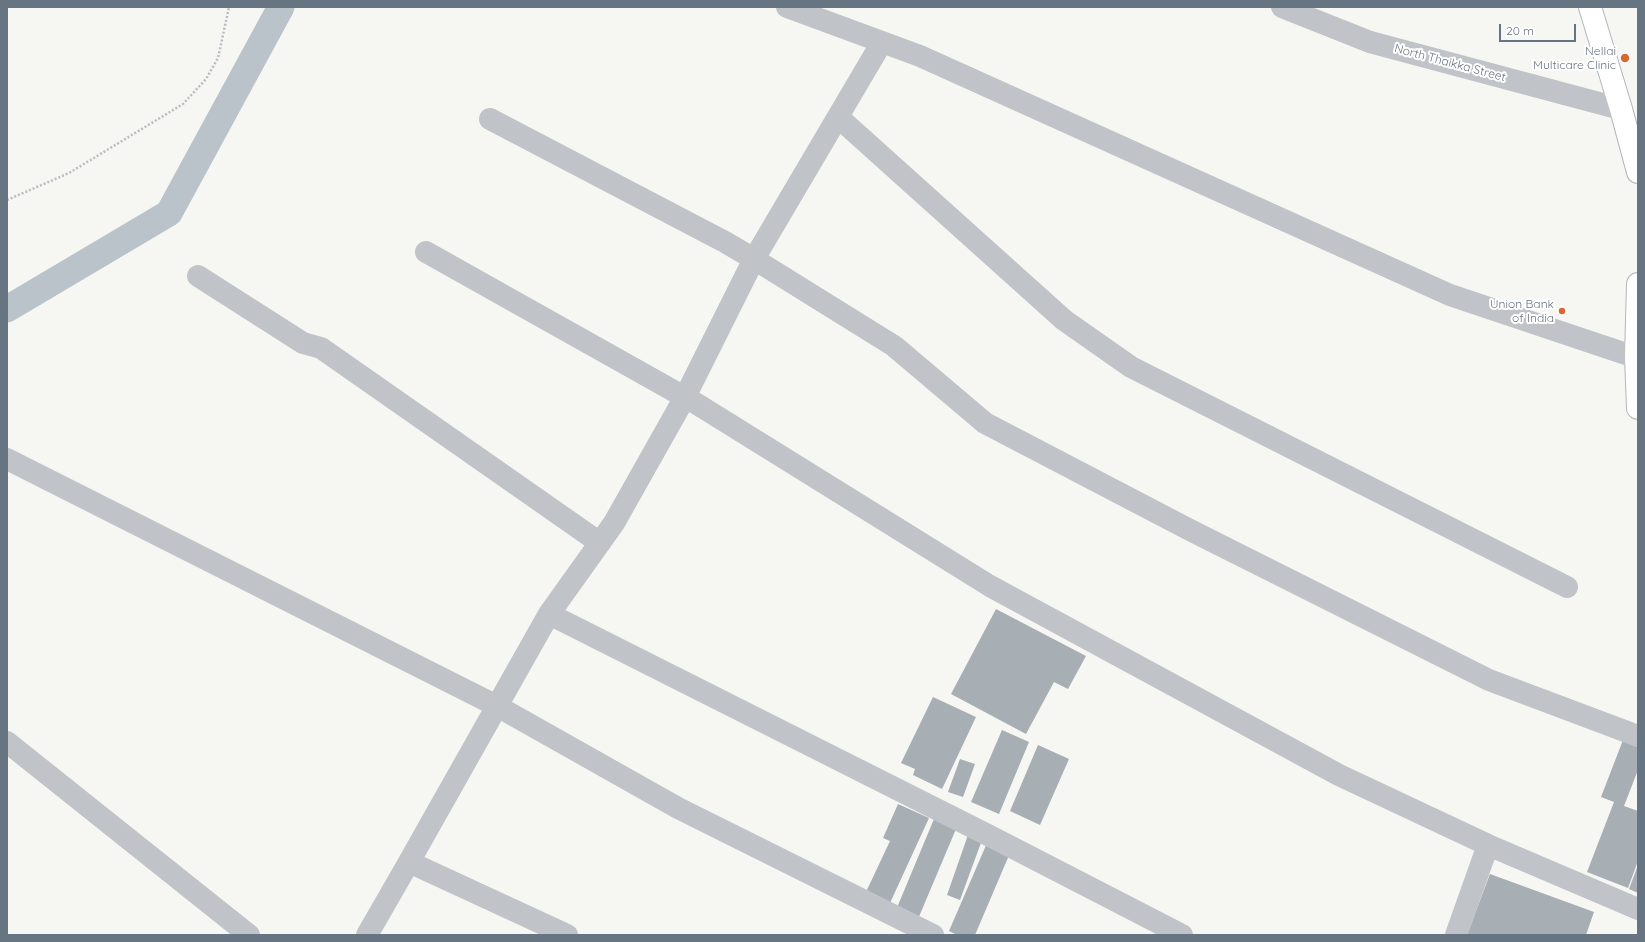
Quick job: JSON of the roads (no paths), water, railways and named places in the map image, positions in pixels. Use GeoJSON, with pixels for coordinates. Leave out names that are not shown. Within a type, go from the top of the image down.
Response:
{"type":"FeatureCollection","features":[{"type":"Feature","properties":{"kind":"main road"},"geometry":{"type":"LineString","coordinates":[[1590,7],[1621,109],[1638,172]]}},
{"type":"Feature","properties":{"kind":"main road"},"geometry":{"type":"LineString","coordinates":[[1638,284],[1638,408]]}},
{"type":"Feature","properties":{"kind":"street"},"geometry":{"type":"LineString","coordinates":[[787,7],[920,56],[1450,295],[1637,358]]}},
{"type":"Feature","properties":{"kind":"street","name":"North Thaikka Street"},"geometry":{"type":"LineString","coordinates":[[1282,7],[1370,42],[1621,109]]}},
{"type":"Feature","properties":{"kind":"street"},"geometry":{"type":"LineString","coordinates":[[367,935],[549,614],[614,523],[685,397],[754,259],[882,42]]}},
{"type":"Feature","properties":{"kind":"street"},"geometry":{"type":"LineString","coordinates":[[838,117],[1064,320],[1131,367],[1567,587]]}},
{"type":"Feature","properties":{"kind":"street"},"geometry":{"type":"LineString","coordinates":[[490,119],[725,242],[754,259],[894,346],[985,423],[1190,530],[1489,680],[1638,736]]}},
{"type":"Feature","properties":{"kind":"street"},"geometry":{"type":"LineString","coordinates":[[426,252],[685,397],[990,586],[1339,775],[1488,845],[1638,908]]}},
{"type":"Feature","properties":{"kind":"street"},"geometry":{"type":"LineString","coordinates":[[198,276],[303,343],[321,348],[600,543]]}},
{"type":"Feature","properties":{"kind":"street"},"geometry":{"type":"LineString","coordinates":[[7,459],[497,706],[678,808],[933,935]]}},
{"type":"Feature","properties":{"kind":"street"},"geometry":{"type":"LineString","coordinates":[[549,614],[988,835],[1182,935]]}},
{"type":"Feature","properties":{"kind":"street"},"geometry":{"type":"LineString","coordinates":[[7,742],[248,935]]}},
{"type":"Feature","properties":{"kind":"street"},"geometry":{"type":"LineString","coordinates":[[1456,935],[1488,845]]}},
{"type":"Feature","properties":{"kind":"street"},"geometry":{"type":"LineString","coordinates":[[409,862],[567,935]]}},
{"type":"Feature","properties":{"kind":"waterway"},"geometry":{"type":"LineString","coordinates":[[7,309],[169,213],[281,7]]}},
{"type":"Feature","properties":{"kind":"place","name":"Nellai Multicare Clinic"},"geometry":{"type":"Point","coordinates":[1625,58]}},
{"type":"Feature","properties":{"kind":"place","name":"Union Bank of India"},"geometry":{"type":"Point","coordinates":[1562,311]}}]}
